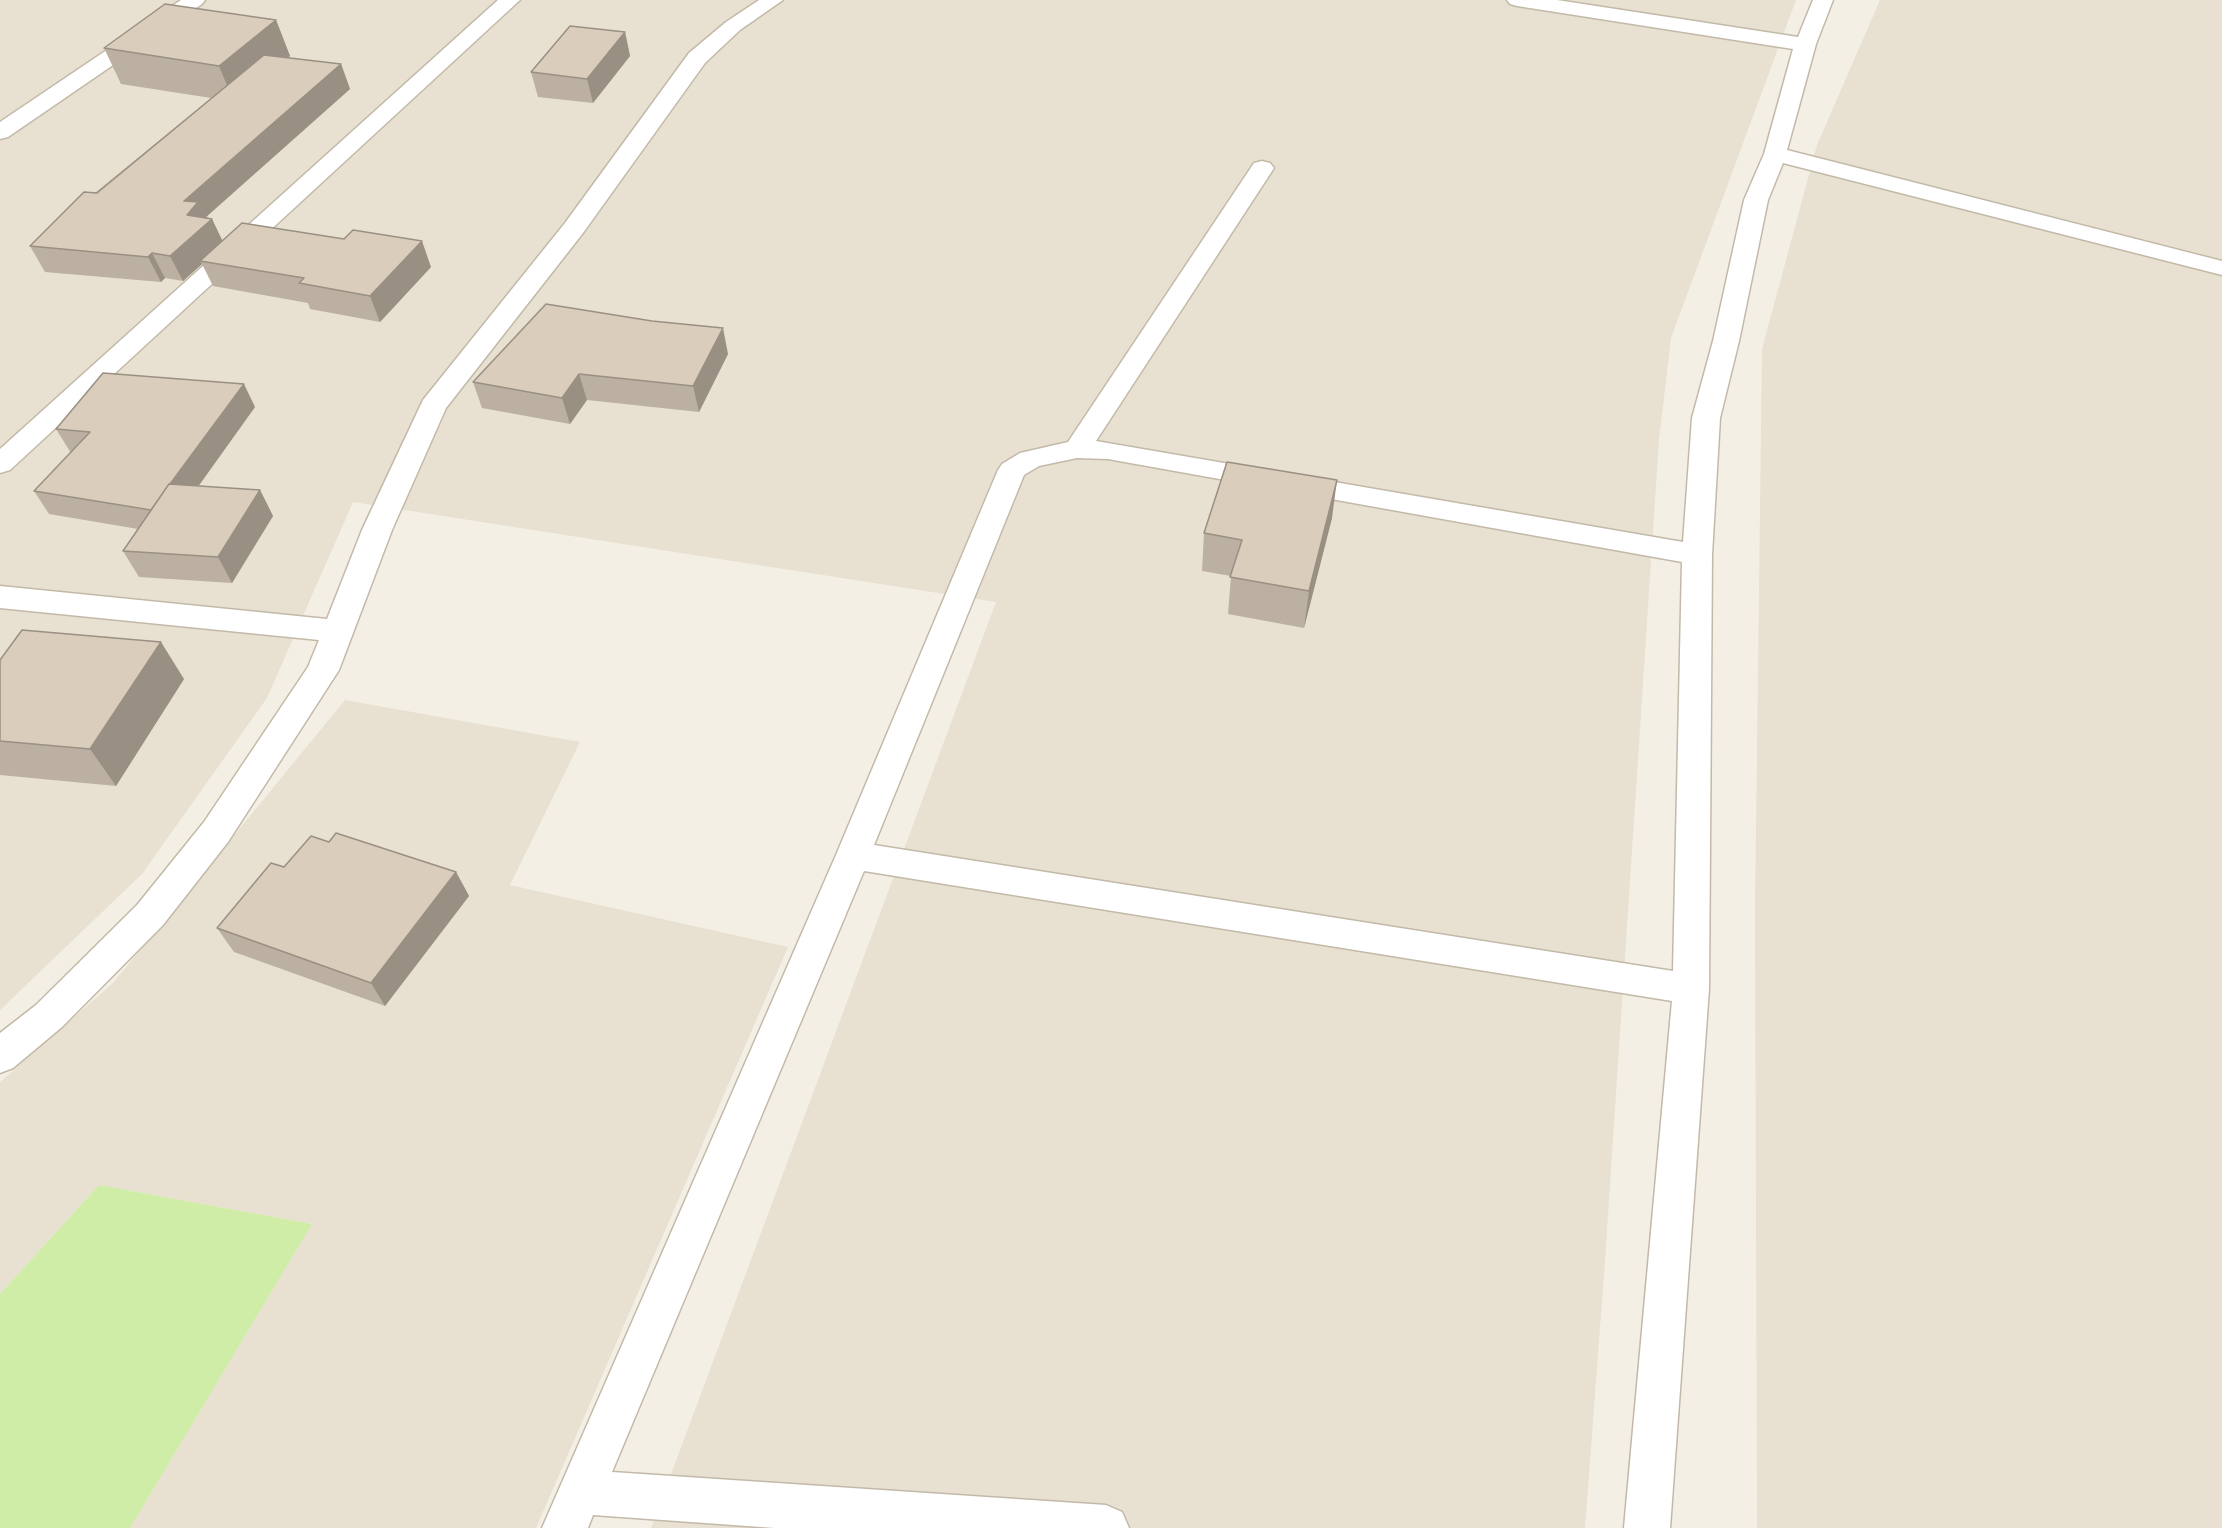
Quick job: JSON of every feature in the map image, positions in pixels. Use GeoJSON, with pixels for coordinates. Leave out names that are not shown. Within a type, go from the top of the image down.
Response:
{"type":"FeatureCollection","features":[{"type":"Feature","properties":{"kind":"street"},"geometry":{"type":"LineString","coordinates":[[0,132],[195,0]]}},
{"type":"Feature","properties":{"kind":"street"},"geometry":{"type":"LineString","coordinates":[[0,464],[510,0]]}},
{"type":"Feature","properties":{"kind":"street"},"geometry":{"type":"LineString","coordinates":[[0,1056],[49,1016],[150,915],[216,832],[323,670],[377,530],[433,406],[574,228],[698,58],[733,26],[773,0]]}},
{"type":"Feature","properties":{"kind":"street"},"geometry":{"type":"LineString","coordinates":[[1517,0],[1805,44]]}},
{"type":"Feature","properties":{"kind":"street"},"geometry":{"type":"LineString","coordinates":[[1647,1528],[1690,989],[1697,555],[1706,418],[1726,341],[1756,200],[1775,154],[1805,44],[1822,0]]}},
{"type":"Feature","properties":{"kind":"street"},"geometry":{"type":"LineString","coordinates":[[1775,154],[2222,268]]}},
{"type":"Feature","properties":{"kind":"street"},"geometry":{"type":"LineString","coordinates":[[1077,449],[1262,168]]}},
{"type":"Feature","properties":{"kind":"street"},"geometry":{"type":"LineString","coordinates":[[1106,1528],[572,1510],[853,855],[1012,470],[1030,459],[1077,449],[1108,450],[1697,555]]}},
{"type":"Feature","properties":{"kind":"street"},"geometry":{"type":"LineString","coordinates":[[0,597],[338,631]]}},
{"type":"Feature","properties":{"kind":"street"},"geometry":{"type":"LineString","coordinates":[[853,855],[1690,989]]}},
{"type":"Feature","properties":{"kind":"shaded area"},"geometry":{"type":"Polygon","coordinates":[[[0,0],[1796,0],[1671,338],[1659,440],[1605,1261],[1585,1528],[651,1528],[996,602],[353,502],[267,698],[142,874],[0,1010],[0,0]]]}},
{"type":"Feature","properties":{"kind":"shaded area"},"geometry":{"type":"Polygon","coordinates":[[[1880,0],[2222,0],[2222,1528],[1757,1528],[1755,908],[1762,349],[1817,145],[1880,0]]]}},
{"type":"Feature","properties":{"kind":"shaded area"},"geometry":{"type":"Polygon","coordinates":[[[345,700],[580,742],[510,885],[788,947],[536,1528],[130,1528],[312,1224],[99,1185],[0,1294],[0,1082],[113,983],[345,700]]]}},
{"type":"Feature","properties":{"kind":"green space"},"geometry":{"type":"Polygon","coordinates":[[[99,1185],[312,1224],[130,1528],[0,1528],[0,1294],[99,1185]]]}},
{"type":"Feature","properties":{"kind":"building"},"geometry":{"type":"Polygon","coordinates":[[[165,4],[276,20],[219,66],[104,48],[165,4]]]}},
{"type":"Feature","properties":{"kind":"building"},"geometry":{"type":"Polygon","coordinates":[[[570,26],[625,32],[587,79],[531,72],[570,26]]]}},
{"type":"Feature","properties":{"kind":"building"},"geometry":{"type":"Polygon","coordinates":[[[264,55],[341,64],[184,201],[198,202],[187,215],[212,219],[170,256],[152,253],[148,257],[30,246],[84,192],[97,193],[264,55]]]}},
{"type":"Feature","properties":{"kind":"building"},"geometry":{"type":"Polygon","coordinates":[[[242,223],[344,239],[353,230],[422,241],[370,296],[299,283],[304,278],[200,261],[242,223]]]}},
{"type":"Feature","properties":{"kind":"building"},"geometry":{"type":"Polygon","coordinates":[[[546,304],[652,321],[723,328],[693,386],[579,374],[562,398],[473,382],[546,304]]]}},
{"type":"Feature","properties":{"kind":"building"},"geometry":{"type":"Polygon","coordinates":[[[103,373],[244,384],[151,510],[34,491],[90,432],[56,429],[103,373]]]}},
{"type":"Feature","properties":{"kind":"building"},"geometry":{"type":"Polygon","coordinates":[[[1227,462],[1337,480],[1309,591],[1230,577],[1242,540],[1204,533],[1227,462]]]}},
{"type":"Feature","properties":{"kind":"building"},"geometry":{"type":"Polygon","coordinates":[[[169,484],[260,490],[218,557],[123,551],[169,484]]]}},
{"type":"Feature","properties":{"kind":"building"},"geometry":{"type":"Polygon","coordinates":[[[22,630],[161,642],[90,749],[0,741],[0,660],[22,630]]]}},
{"type":"Feature","properties":{"kind":"building"},"geometry":{"type":"Polygon","coordinates":[[[336,833],[456,872],[371,983],[217,928],[271,863],[284,867],[311,836],[329,842],[336,833]]]}}]}
